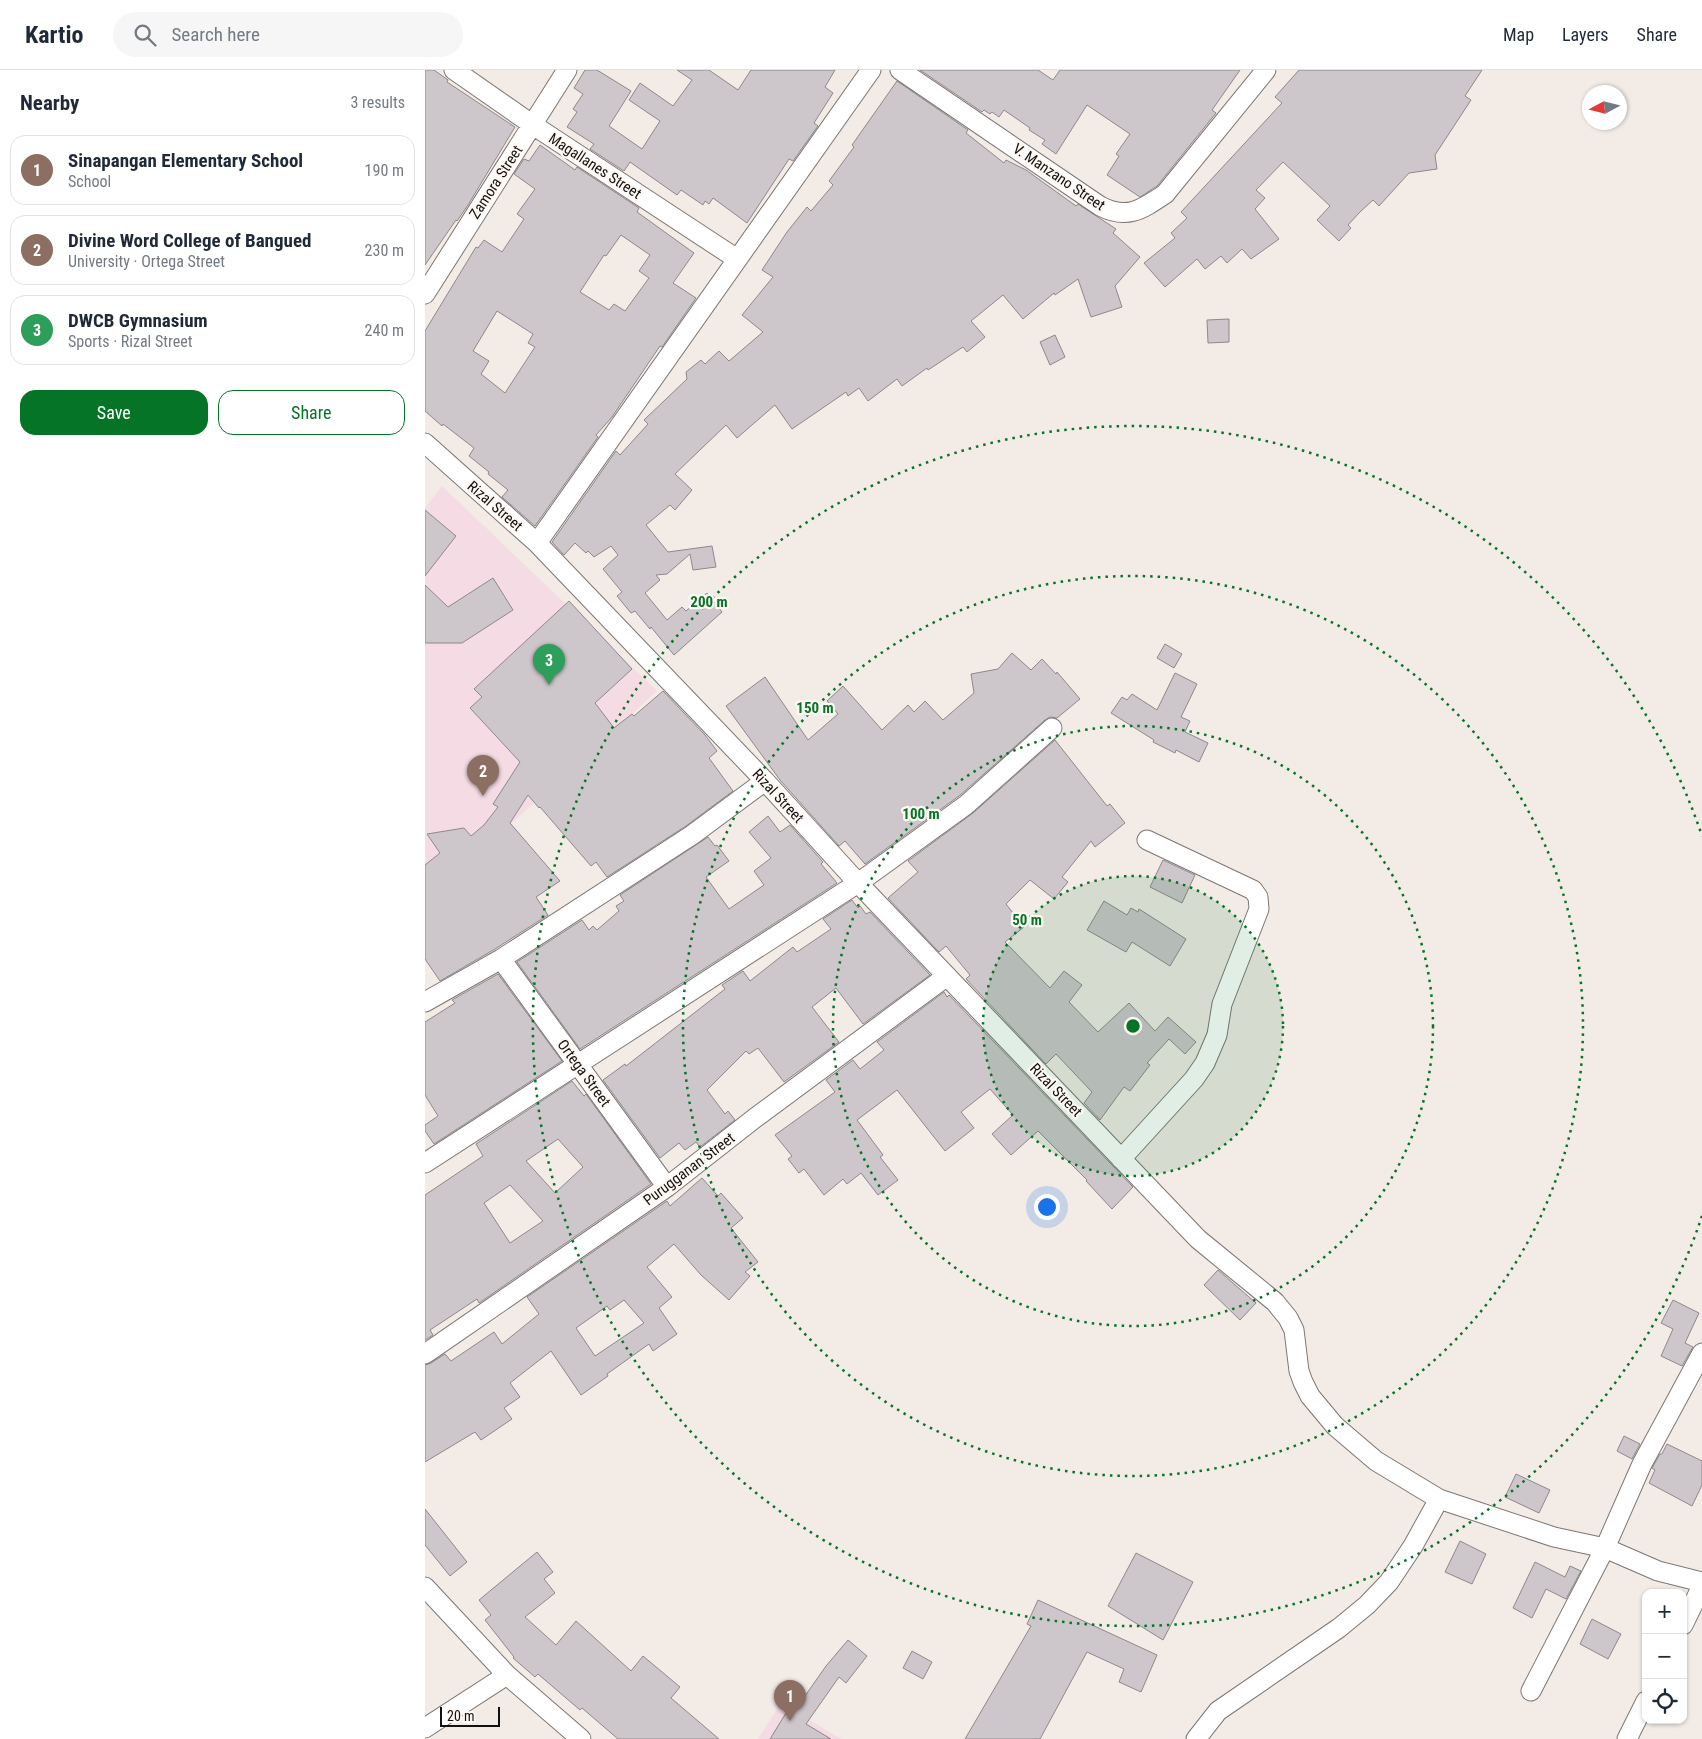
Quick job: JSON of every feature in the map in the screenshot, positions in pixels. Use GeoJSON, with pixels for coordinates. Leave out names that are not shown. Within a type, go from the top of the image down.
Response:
{"type":"FeatureCollection","features":[{"type":"Feature","properties":{"kind":"street","name":"Magallanes Street"},"geometry":{"type":"LineString","coordinates":[[454,70],[533,125],[737,259]]}},
{"type":"Feature","properties":{"kind":"street","name":"Zamora Street"},"geometry":{"type":"LineString","coordinates":[[425,294],[567,70]]}},
{"type":"Feature","properties":{"kind":"street"},"geometry":{"type":"LineString","coordinates":[[537,543],[871,70]]}},
{"type":"Feature","properties":{"kind":"street","name":"V. Manzano Street"},"geometry":{"type":"LineString","coordinates":[[900,70],[1100,206],[1116,213],[1123,213],[1135,211],[1165,194],[1266,70]]}},
{"type":"Feature","properties":{"kind":"street","name":"Rizal Street"},"geometry":{"type":"LineString","coordinates":[[425,444],[537,543],[765,780],[859,883],[1198,1239],[1275,1302],[1288,1318],[1294,1330],[1299,1371],[1303,1382],[1310,1396],[1335,1426],[1376,1461],[1439,1499],[1554,1537],[1605,1548],[1657,1571],[1702,1582]]}},
{"type":"Feature","properties":{"kind":"street"},"geometry":{"type":"LineString","coordinates":[[425,1163],[859,883],[966,804],[1052,728]]}},
{"type":"Feature","properties":{"kind":"street"},"geometry":{"type":"LineString","coordinates":[[425,1002],[501,959],[692,835],[765,780]]}},
{"type":"Feature","properties":{"kind":"street"},"geometry":{"type":"LineString","coordinates":[[1121,1158],[1195,1079],[1205,1063],[1217,1035],[1222,1004],[1259,909],[1258,897],[1253,890],[1147,840]]}},
{"type":"Feature","properties":{"kind":"street","name":"Ortega Street"},"geometry":{"type":"LineString","coordinates":[[501,959],[667,1187]]}},
{"type":"Feature","properties":{"kind":"street","name":"Purugganan Street"},"geometry":{"type":"LineString","coordinates":[[425,1354],[667,1187],[755,1118],[947,976]]}},
{"type":"Feature","properties":{"kind":"street"},"geometry":{"type":"LineString","coordinates":[[1531,1691],[1605,1548],[1642,1464],[1702,1353]]}},
{"type":"Feature","properties":{"kind":"street"},"geometry":{"type":"LineString","coordinates":[[1196,1739],[1218,1711],[1339,1628],[1367,1606],[1389,1582],[1413,1546],[1439,1499]]}},
{"type":"Feature","properties":{"kind":"street"},"geometry":{"type":"LineString","coordinates":[[1687,1616],[1702,1586]]}},
{"type":"Feature","properties":{"kind":"street"},"geometry":{"type":"LineString","coordinates":[[425,1587],[507,1675],[581,1739]]}},
{"type":"Feature","properties":{"kind":"street"},"geometry":{"type":"LineString","coordinates":[[425,1728],[507,1675]]}},
{"type":"Feature","properties":{"kind":"street"},"geometry":{"type":"LineString","coordinates":[[1627,1739],[1642,1709]]}},
{"type":"Feature","properties":{"kind":"shaded area"},"geometry":{"type":"Polygon","coordinates":[[[442,486],[657,691],[425,902],[425,508],[442,486]]]}},
{"type":"Feature","properties":{"kind":"shaded area"},"geometry":{"type":"Polygon","coordinates":[[[781,1703],[841,1739],[758,1739],[781,1703]]]}},
{"type":"Feature","properties":{"kind":"building"},"geometry":{"type":"Polygon","coordinates":[[[425,70],[434,70],[448,80],[447,82],[515,127],[468,205],[425,265],[425,70]]]}},
{"type":"Feature","properties":{"kind":"building"},"geometry":{"type":"Polygon","coordinates":[[[585,70],[597,70],[631,91],[609,126],[642,149],[660,121],[629,100],[640,83],[673,106],[692,80],[677,70],[709,70],[738,90],[751,70],[835,70],[825,87],[833,93],[814,123],[818,126],[793,161],[789,159],[747,223],[713,198],[709,204],[705,201],[703,205],[681,190],[677,195],[630,162],[624,171],[590,149],[594,144],[567,127],[577,112],[573,109],[583,94],[574,88],[585,70]]]}},
{"type":"Feature","properties":{"kind":"building"},"geometry":{"type":"Polygon","coordinates":[[[920,70],[1038,70],[1053,80],[1060,70],[1240,70],[1212,110],[1216,113],[1157,186],[1140,197],[1107,175],[1119,156],[1116,154],[1130,134],[1087,105],[1056,154],[1042,144],[1045,140],[1004,110],[999,117],[992,112],[990,114],[984,110],[982,112],[920,70]]]}},
{"type":"Feature","properties":{"kind":"building"},"geometry":{"type":"Polygon","coordinates":[[[1299,70],[1482,70],[1465,96],[1471,100],[1435,155],[1437,169],[1409,173],[1379,206],[1373,200],[1360,212],[1348,225],[1351,228],[1339,241],[1317,220],[1330,206],[1283,162],[1256,190],[1265,198],[1255,209],[1279,239],[1251,259],[1242,249],[1227,263],[1221,256],[1205,269],[1197,259],[1165,287],[1144,263],[1175,238],[1171,233],[1187,218],[1181,212],[1282,103],[1275,97],[1299,70]]]}},
{"type":"Feature","properties":{"kind":"building"},"geometry":{"type":"Polygon","coordinates":[[[897,81],[968,130],[966,133],[1004,163],[1006,160],[1026,170],[1076,206],[1078,204],[1116,229],[1113,233],[1140,257],[1115,286],[1122,307],[1091,317],[1078,279],[1055,295],[1054,293],[1023,319],[1003,295],[971,321],[985,337],[967,352],[963,347],[928,370],[927,368],[902,386],[897,379],[868,401],[859,388],[848,396],[846,392],[792,429],[775,405],[737,438],[726,425],[675,474],[692,490],[675,510],[670,505],[646,525],[668,552],[712,546],[716,567],[693,570],[690,554],[667,574],[656,575],[660,580],[645,593],[667,620],[682,607],[686,611],[707,593],[722,612],[674,655],[651,627],[650,629],[635,611],[631,613],[617,596],[622,592],[603,569],[618,555],[611,546],[594,557],[588,551],[586,553],[575,543],[564,555],[552,542],[616,451],[620,455],[648,424],[644,420],[687,379],[686,372],[701,360],[705,364],[719,351],[729,361],[763,332],[742,315],[773,277],[762,270],[787,232],[807,207],[811,211],[833,185],[829,181],[854,147],[852,145],[897,81]]]}},
{"type":"Feature","properties":{"kind":"building"},"geometry":{"type":"Polygon","coordinates":[[[540,145],[575,170],[577,167],[639,208],[637,212],[694,253],[673,283],[696,298],[662,347],[660,346],[612,417],[596,435],[598,437],[535,526],[502,497],[508,490],[469,456],[474,448],[443,424],[442,426],[425,411],[425,331],[476,247],[478,248],[484,240],[502,252],[524,219],[517,214],[535,189],[514,174],[524,159],[529,161],[540,145]],[[621,235],[606,256],[604,255],[580,292],[609,310],[614,304],[625,311],[649,278],[639,271],[650,255],[621,235]],[[497,311],[473,351],[489,361],[481,374],[505,393],[535,347],[528,343],[533,334],[497,311]]]}},
{"type":"Feature","properties":{"kind":"building"},"geometry":{"type":"Polygon","coordinates":[[[1229,319],[1229,342],[1208,343],[1207,320],[1229,319]]]}},
{"type":"Feature","properties":{"kind":"building"},"geometry":{"type":"Polygon","coordinates":[[[1055,335],[1065,357],[1050,365],[1040,342],[1055,335]]]}},
{"type":"Feature","properties":{"kind":"building"},"geometry":{"type":"Polygon","coordinates":[[[425,510],[456,536],[425,576],[425,510]]]}},
{"type":"Feature","properties":{"kind":"building"},"geometry":{"type":"Polygon","coordinates":[[[493,578],[513,610],[462,643],[425,643],[425,585],[448,607],[493,578]]]}},
{"type":"Feature","properties":{"kind":"building"},"geometry":{"type":"Polygon","coordinates":[[[569,601],[632,669],[595,703],[614,728],[632,714],[634,716],[663,691],[705,735],[717,751],[709,758],[733,791],[686,826],[607,877],[596,862],[591,866],[528,795],[510,823],[560,881],[536,897],[548,915],[440,981],[425,959],[425,865],[440,853],[427,834],[464,828],[471,836],[484,825],[498,807],[493,804],[520,762],[470,708],[482,697],[474,689],[569,601]]]}},
{"type":"Feature","properties":{"kind":"building"},"geometry":{"type":"Polygon","coordinates":[[[1165,644],[1182,654],[1174,668],[1157,658],[1165,644]]]}},
{"type":"Feature","properties":{"kind":"building"},"geometry":{"type":"Polygon","coordinates":[[[1012,653],[1031,670],[1042,659],[1056,674],[1057,672],[1080,699],[1057,718],[1050,717],[1045,720],[959,796],[865,864],[845,841],[839,846],[780,780],[726,706],[765,677],[808,740],[838,714],[827,701],[843,686],[882,730],[908,705],[914,712],[925,701],[943,720],[974,693],[971,674],[998,669],[1012,653]]]}},
{"type":"Feature","properties":{"kind":"building"},"geometry":{"type":"Polygon","coordinates":[[[1175,673],[1197,684],[1181,717],[1190,721],[1185,732],[1208,743],[1199,762],[1176,750],[1175,753],[1153,742],[1154,740],[1111,713],[1122,697],[1127,700],[1132,694],[1157,710],[1175,673]]]}},
{"type":"Feature","properties":{"kind":"building"},"geometry":{"type":"Polygon","coordinates":[[[1055,740],[1107,806],[1110,804],[1125,823],[1095,847],[1091,841],[1062,877],[1068,882],[1054,899],[1030,880],[1006,904],[1024,927],[1005,942],[1050,988],[1064,971],[1082,985],[1069,1002],[1098,1032],[1129,1003],[1155,1031],[1168,1017],[1196,1042],[1185,1054],[1169,1039],[1147,1063],[1150,1065],[1130,1091],[1124,1087],[1100,1120],[1084,1103],[1092,1092],[1056,1054],[1046,1064],[966,979],[970,975],[946,946],[939,952],[888,898],[918,872],[908,861],[973,813],[1055,740]]]}},
{"type":"Feature","properties":{"kind":"building"},"geometry":{"type":"Polygon","coordinates":[[[768,816],[780,832],[790,825],[823,862],[821,864],[837,883],[580,1049],[517,962],[582,920],[589,930],[593,926],[597,930],[619,911],[616,906],[624,901],[620,895],[708,837],[715,846],[717,845],[729,861],[706,877],[729,909],[764,885],[754,871],[771,858],[749,832],[768,816]]]}},
{"type":"Feature","properties":{"kind":"building"},"geometry":{"type":"Polygon","coordinates":[[[1163,860],[1195,875],[1182,903],[1150,887],[1163,860]]]}},
{"type":"Feature","properties":{"kind":"building"},"geometry":{"type":"Polygon","coordinates":[[[852,900],[866,914],[870,912],[930,975],[863,1024],[836,988],[812,1007],[839,1042],[784,1082],[758,1048],[749,1054],[746,1051],[707,1090],[725,1114],[728,1111],[735,1120],[700,1147],[696,1142],[685,1150],[679,1143],[660,1158],[603,1080],[625,1064],[626,1066],[725,989],[722,985],[743,971],[750,981],[793,947],[797,952],[831,929],[823,919],[852,900]]]}},
{"type":"Feature","properties":{"kind":"building"},"geometry":{"type":"Polygon","coordinates":[[[1104,901],[1127,915],[1131,908],[1138,912],[1139,909],[1186,939],[1170,966],[1132,942],[1126,952],[1087,930],[1104,901]]]}},
{"type":"Feature","properties":{"kind":"building"},"geometry":{"type":"Polygon","coordinates":[[[498,974],[562,1061],[434,1144],[425,1131],[425,1125],[438,1116],[425,1095],[425,1022],[455,1003],[452,1000],[498,974]]]}},
{"type":"Feature","properties":{"kind":"building"},"geometry":{"type":"Polygon","coordinates":[[[944,992],[947,997],[949,995],[1133,1187],[1112,1209],[1087,1180],[1038,1131],[1011,1155],[992,1134],[1013,1115],[990,1089],[961,1112],[974,1128],[945,1151],[897,1090],[857,1120],[883,1155],[880,1157],[898,1180],[878,1195],[861,1173],[847,1184],[843,1179],[824,1195],[804,1169],[799,1173],[788,1159],[792,1156],[775,1135],[835,1092],[826,1080],[853,1060],[860,1069],[884,1050],[877,1042],[944,992]]]}},
{"type":"Feature","properties":{"kind":"building"},"geometry":{"type":"Polygon","coordinates":[[[572,1081],[584,1096],[586,1094],[651,1184],[479,1303],[477,1299],[430,1330],[433,1335],[425,1340],[425,1195],[483,1156],[476,1144],[572,1081]],[[558,1139],[526,1161],[555,1193],[583,1167],[558,1139]],[[510,1185],[484,1203],[510,1243],[543,1221],[510,1185]]]}},
{"type":"Feature","properties":{"kind":"building"},"geometry":{"type":"Polygon","coordinates":[[[702,1178],[718,1196],[721,1193],[743,1218],[731,1228],[758,1262],[745,1272],[750,1276],[729,1300],[701,1275],[674,1244],[647,1267],[672,1297],[659,1308],[677,1334],[653,1351],[649,1344],[581,1395],[551,1351],[510,1383],[520,1397],[504,1408],[512,1419],[481,1440],[475,1432],[425,1462],[425,1365],[445,1354],[451,1361],[494,1332],[502,1344],[539,1314],[527,1297],[667,1201],[670,1206],[702,1178]],[[624,1300],[610,1310],[607,1306],[576,1328],[595,1356],[644,1323],[624,1300]]]}},
{"type":"Feature","properties":{"kind":"building"},"geometry":{"type":"Polygon","coordinates":[[[1218,1270],[1256,1303],[1240,1320],[1204,1285],[1218,1270]]]}},
{"type":"Feature","properties":{"kind":"building"},"geometry":{"type":"Polygon","coordinates":[[[1673,1300],[1699,1313],[1685,1343],[1693,1347],[1682,1366],[1661,1356],[1673,1329],[1661,1323],[1673,1300]]]}},
{"type":"Feature","properties":{"kind":"building"},"geometry":{"type":"Polygon","coordinates":[[[1624,1436],[1640,1444],[1632,1459],[1617,1451],[1624,1436]]]}},
{"type":"Feature","properties":{"kind":"building"},"geometry":{"type":"Polygon","coordinates":[[[1667,1444],[1702,1461],[1702,1485],[1692,1506],[1649,1483],[1655,1470],[1652,1468],[1667,1444]]]}},
{"type":"Feature","properties":{"kind":"building"},"geometry":{"type":"Polygon","coordinates":[[[1516,1474],[1550,1490],[1539,1513],[1505,1497],[1516,1474]]]}},
{"type":"Feature","properties":{"kind":"building"},"geometry":{"type":"Polygon","coordinates":[[[425,1509],[467,1562],[450,1576],[425,1545],[425,1509]]]}},
{"type":"Feature","properties":{"kind":"building"},"geometry":{"type":"Polygon","coordinates":[[[1460,1541],[1486,1554],[1472,1584],[1445,1572],[1460,1541]]]}},
{"type":"Feature","properties":{"kind":"building"},"geometry":{"type":"Polygon","coordinates":[[[537,1552],[553,1572],[544,1579],[555,1593],[525,1617],[556,1645],[576,1621],[631,1671],[643,1656],[680,1687],[671,1698],[719,1739],[618,1739],[538,1674],[535,1677],[513,1658],[485,1620],[491,1615],[479,1600],[537,1552]]]}},
{"type":"Feature","properties":{"kind":"building"},"geometry":{"type":"Polygon","coordinates":[[[1136,1553],[1193,1582],[1163,1640],[1108,1606],[1136,1553]]]}},
{"type":"Feature","properties":{"kind":"building"},"geometry":{"type":"Polygon","coordinates":[[[1535,1562],[1565,1577],[1570,1566],[1581,1571],[1566,1599],[1546,1589],[1532,1618],[1513,1608],[1535,1562]]]}},
{"type":"Feature","properties":{"kind":"building"},"geometry":{"type":"Polygon","coordinates":[[[1038,1600],[1157,1655],[1141,1692],[1119,1682],[1124,1669],[1087,1652],[1040,1739],[965,1739],[1031,1626],[1027,1624],[1038,1600]]]}},
{"type":"Feature","properties":{"kind":"building"},"geometry":{"type":"Polygon","coordinates":[[[1592,1619],[1621,1634],[1608,1659],[1580,1644],[1592,1619]]]}},
{"type":"Feature","properties":{"kind":"building"},"geometry":{"type":"Polygon","coordinates":[[[848,1640],[867,1656],[846,1683],[839,1677],[806,1724],[831,1739],[770,1739],[786,1713],[791,1716],[826,1666],[848,1640]]]}},
{"type":"Feature","properties":{"kind":"building"},"geometry":{"type":"Polygon","coordinates":[[[912,1651],[932,1662],[923,1679],[903,1668],[912,1651]]]}},
{"type":"Feature","properties":{"kind":"place","name":"DWCB Gymnasium"},"geometry":{"type":"Point","coordinates":[549,685]}},
{"type":"Feature","properties":{"kind":"place","name":"Divine Word College of Bangued"},"geometry":{"type":"Point","coordinates":[483,796]}},
{"type":"Feature","properties":{"kind":"place","name":"Sinapangan Elementary School"},"geometry":{"type":"Point","coordinates":[790,1721]}}]}
